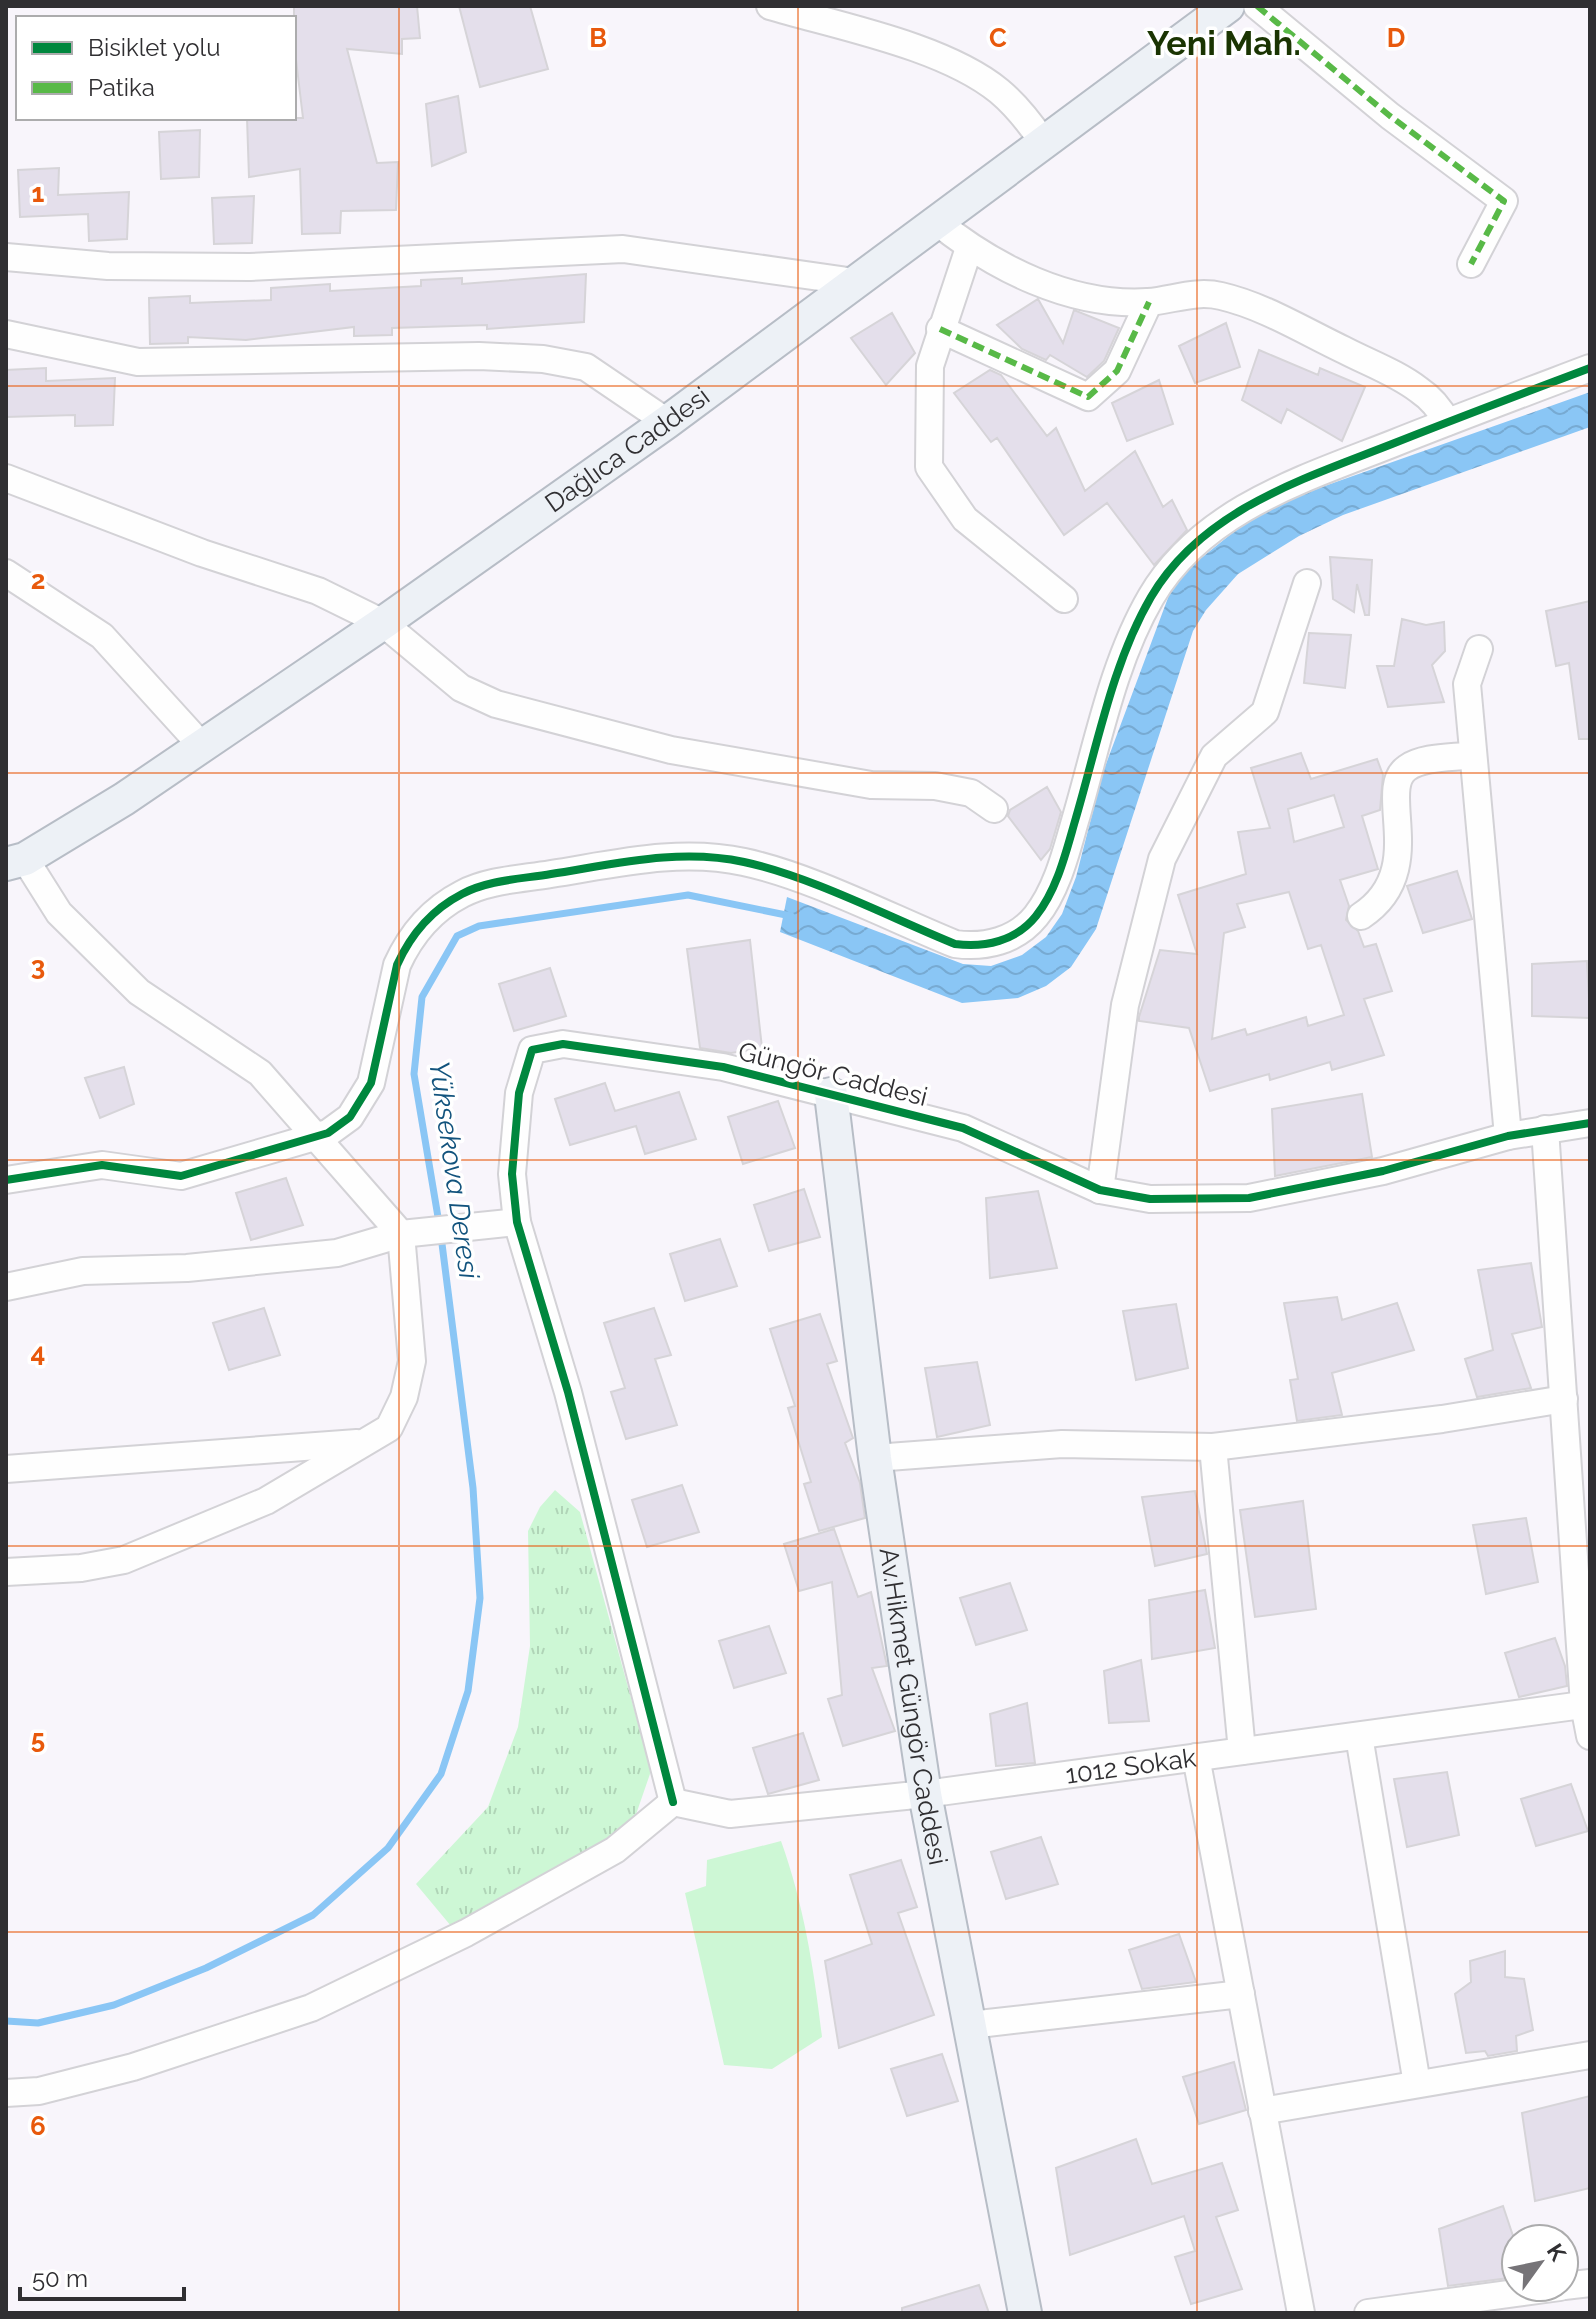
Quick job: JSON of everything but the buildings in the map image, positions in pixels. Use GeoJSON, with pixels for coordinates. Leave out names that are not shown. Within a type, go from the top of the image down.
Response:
{"type":"FeatureCollection","features":[{"type":"Feature","properties":{"kind":"main road","name":"Dağlıca Caddesi"},"geometry":{"type":"LineString","coordinates":[[16,862],[124,799],[383,623],[667,422],[1043,142],[1211,10]]}},
{"type":"Feature","properties":{"kind":"main road","name":"Av.Hikmet Güngör Caddesi"},"geometry":{"type":"LineString","coordinates":[[831,1094],[875,1458],[925,1794],[1025,2313]]}},
{"type":"Feature","properties":{"kind":"street"},"geometry":{"type":"LineString","coordinates":[[770,6],[918,49],[962,70],[996,89],[1022,112],[1043,142]]}},
{"type":"Feature","properties":{"kind":"street"},"geometry":{"type":"LineString","coordinates":[[1257,6],[1390,116],[1504,201],[1471,264]]}},
{"type":"Feature","properties":{"kind":"street"},"geometry":{"type":"LineString","coordinates":[[936,221],[969,248],[1053,287],[1088,296],[1149,302],[1189,294],[1218,295],[1252,305],[1409,382],[1435,403],[1447,422]]}},
{"type":"Feature","properties":{"kind":"street"},"geometry":{"type":"LineString","coordinates":[[969,248],[930,366],[929,467],[965,519],[1064,599]]}},
{"type":"Feature","properties":{"kind":"street"},"geometry":{"type":"LineString","coordinates":[[6,257],[108,266],[250,267],[623,249],[855,282]]}},
{"type":"Feature","properties":{"kind":"street"},"geometry":{"type":"LineString","coordinates":[[940,329],[1088,397],[1117,371],[1149,302]]}},
{"type":"Feature","properties":{"kind":"street"},"geometry":{"type":"LineString","coordinates":[[6,334],[138,362],[479,356],[543,359],[586,367],[667,422]]}},
{"type":"Feature","properties":{"kind":"street"},"geometry":{"type":"LineString","coordinates":[[6,1180],[102,1165],[181,1176],[316,1139],[339,1126],[365,1096],[397,965],[410,939],[445,904],[483,886],[667,857],[718,858],[791,876],[955,944],[984,945],[1012,936],[1025,927],[1046,902],[1065,855],[1128,647],[1162,579],[1221,523],[1271,492],[1590,368]]}},
{"type":"Feature","properties":{"kind":"street"},"geometry":{"type":"LineString","coordinates":[[6,478],[202,553],[318,591],[383,623],[461,688],[496,704],[671,750],[871,785],[935,786],[971,793],[994,809]]}},
{"type":"Feature","properties":{"kind":"street"},"geometry":{"type":"LineString","coordinates":[[6,573],[102,636],[201,745]]}},
{"type":"Feature","properties":{"kind":"street"},"geometry":{"type":"LineString","coordinates":[[1100,1190],[1125,1005],[1162,859],[1214,756],[1265,712],[1307,583]]}},
{"type":"Feature","properties":{"kind":"street"},"geometry":{"type":"LineString","coordinates":[[1479,649],[1467,674],[1508,1136]]}},
{"type":"Feature","properties":{"kind":"street"},"geometry":{"type":"LineString","coordinates":[[1361,916],[1386,894],[1396,869],[1400,835],[1394,787],[1396,779],[1417,763],[1473,755]]}},
{"type":"Feature","properties":{"kind":"street"},"geometry":{"type":"LineString","coordinates":[[6,1572],[81,1568],[124,1560],[266,1501],[389,1428],[404,1397],[412,1361],[401,1234],[260,1073],[139,992],[59,913],[16,862]]}},
{"type":"Feature","properties":{"kind":"street","name":"Güngör Caddesi"},"geometry":{"type":"LineString","coordinates":[[673,1802],[573,1408],[517,1222],[512,1174],[519,1093],[532,1050],[563,1044],[723,1067],[963,1128],[1100,1190],[1150,1199],[1249,1198],[1383,1171],[1508,1136],[1590,1123]]}},
{"type":"Feature","properties":{"kind":"street"},"geometry":{"type":"LineString","coordinates":[[1545,1129],[1564,1399],[1579,1462],[1590,1736]]}},
{"type":"Feature","properties":{"kind":"street"},"geometry":{"type":"LineString","coordinates":[[6,1287],[83,1271],[187,1268],[337,1253],[401,1234],[517,1222]]}},
{"type":"Feature","properties":{"kind":"street"},"geometry":{"type":"LineString","coordinates":[[875,1458],[1062,1444],[1213,1447],[1442,1419],[1564,1399]]}},
{"type":"Feature","properties":{"kind":"street"},"geometry":{"type":"LineString","coordinates":[[6,1469],[364,1443]]}},
{"type":"Feature","properties":{"kind":"street"},"geometry":{"type":"LineString","coordinates":[[1213,1447],[1242,1751]]}},
{"type":"Feature","properties":{"kind":"street","name":"1012 Sokak"},"geometry":{"type":"LineString","coordinates":[[673,1802],[730,1814],[925,1794],[1587,1705]]}},
{"type":"Feature","properties":{"kind":"street"},"geometry":{"type":"LineString","coordinates":[[1359,1736],[1417,2084]]}},
{"type":"Feature","properties":{"kind":"street"},"geometry":{"type":"LineString","coordinates":[[1196,1757],[1301,2313]]}},
{"type":"Feature","properties":{"kind":"street"},"geometry":{"type":"LineString","coordinates":[[6,2093],[39,2091],[133,2067],[311,2008],[466,1933],[615,1850],[673,1802]]}},
{"type":"Feature","properties":{"kind":"street"},"geometry":{"type":"LineString","coordinates":[[970,2025],[1241,1994]]}},
{"type":"Feature","properties":{"kind":"street"},"geometry":{"type":"LineString","coordinates":[[1262,2111],[1590,2055]]}},
{"type":"Feature","properties":{"kind":"street"},"geometry":{"type":"LineString","coordinates":[[1368,2313],[1500,2295]]}},
{"type":"Feature","properties":{"kind":"green space"},"geometry":{"type":"Polygon","coordinates":[[[555,1490],[580,1512],[651,1771],[632,1826],[456,1932],[416,1884],[488,1807],[518,1727],[530,1646],[528,1531],[540,1507],[555,1490]]]}},
{"type":"Feature","properties":{"kind":"green space"},"geometry":{"type":"Polygon","coordinates":[[[781,1841],[807,1938],[822,2037],[772,2069],[724,2065],[685,1893],[706,1886],[707,1860],[781,1841]]]}},
{"type":"Feature","properties":{"kind":"water"},"geometry":{"type":"Polygon","coordinates":[[[1590,392],[1590,427],[1343,515],[1299,536],[1238,574],[1206,610],[1193,631],[1096,929],[1071,967],[1046,986],[1018,998],[962,1003],[780,932],[787,897],[963,964],[991,966],[1022,955],[1046,937],[1062,914],[1076,877],[1103,772],[1175,579],[1256,514],[1319,488],[1590,392]]]}},
{"type":"Feature","properties":{"kind":"waterway","name":"Yüksekova Deresi"},"geometry":{"type":"LineString","coordinates":[[439,1223],[414,1074],[422,997],[457,936],[479,926],[688,895],[791,916]]}},
{"type":"Feature","properties":{"kind":"waterway","name":"Yüksekova Deresi"},"geometry":{"type":"LineString","coordinates":[[6,2021],[38,2023],[114,2005],[206,1968],[313,1915],[388,1848],[441,1774],[468,1691],[480,1598],[473,1488],[441,1236]]}},
{"type":"Feature","properties":{"kind":"marked path"},"geometry":{"type":"LineString","coordinates":[[1257,6],[1390,116],[1504,201],[1471,264]]}},
{"type":"Feature","properties":{"kind":"marked path"},"geometry":{"type":"LineString","coordinates":[[940,329],[1088,397],[1117,371],[1149,302]]}},
{"type":"Feature","properties":{"kind":"cycle path"},"geometry":{"type":"LineString","coordinates":[[6,1180],[102,1165],[181,1176],[328,1133],[350,1117],[371,1083],[397,965],[409,943],[441,907],[472,889],[494,883],[647,859],[720,858],[796,877],[955,944],[978,945],[1009,937],[1036,916],[1055,883],[1107,706],[1137,623],[1172,567],[1198,541],[1257,501],[1290,485],[1590,368]]}},
{"type":"Feature","properties":{"kind":"cycle path"},"geometry":{"type":"LineString","coordinates":[[673,1802],[568,1392],[517,1222],[512,1174],[519,1093],[532,1050],[563,1044],[723,1067],[963,1128],[1100,1190],[1150,1199],[1249,1198],[1383,1171],[1508,1136],[1590,1123]]}},
{"type":"Feature","properties":{"kind":"district","name":"Yeni Mah."},"geometry":{"type":"Point","coordinates":[1224,43]}}]}
